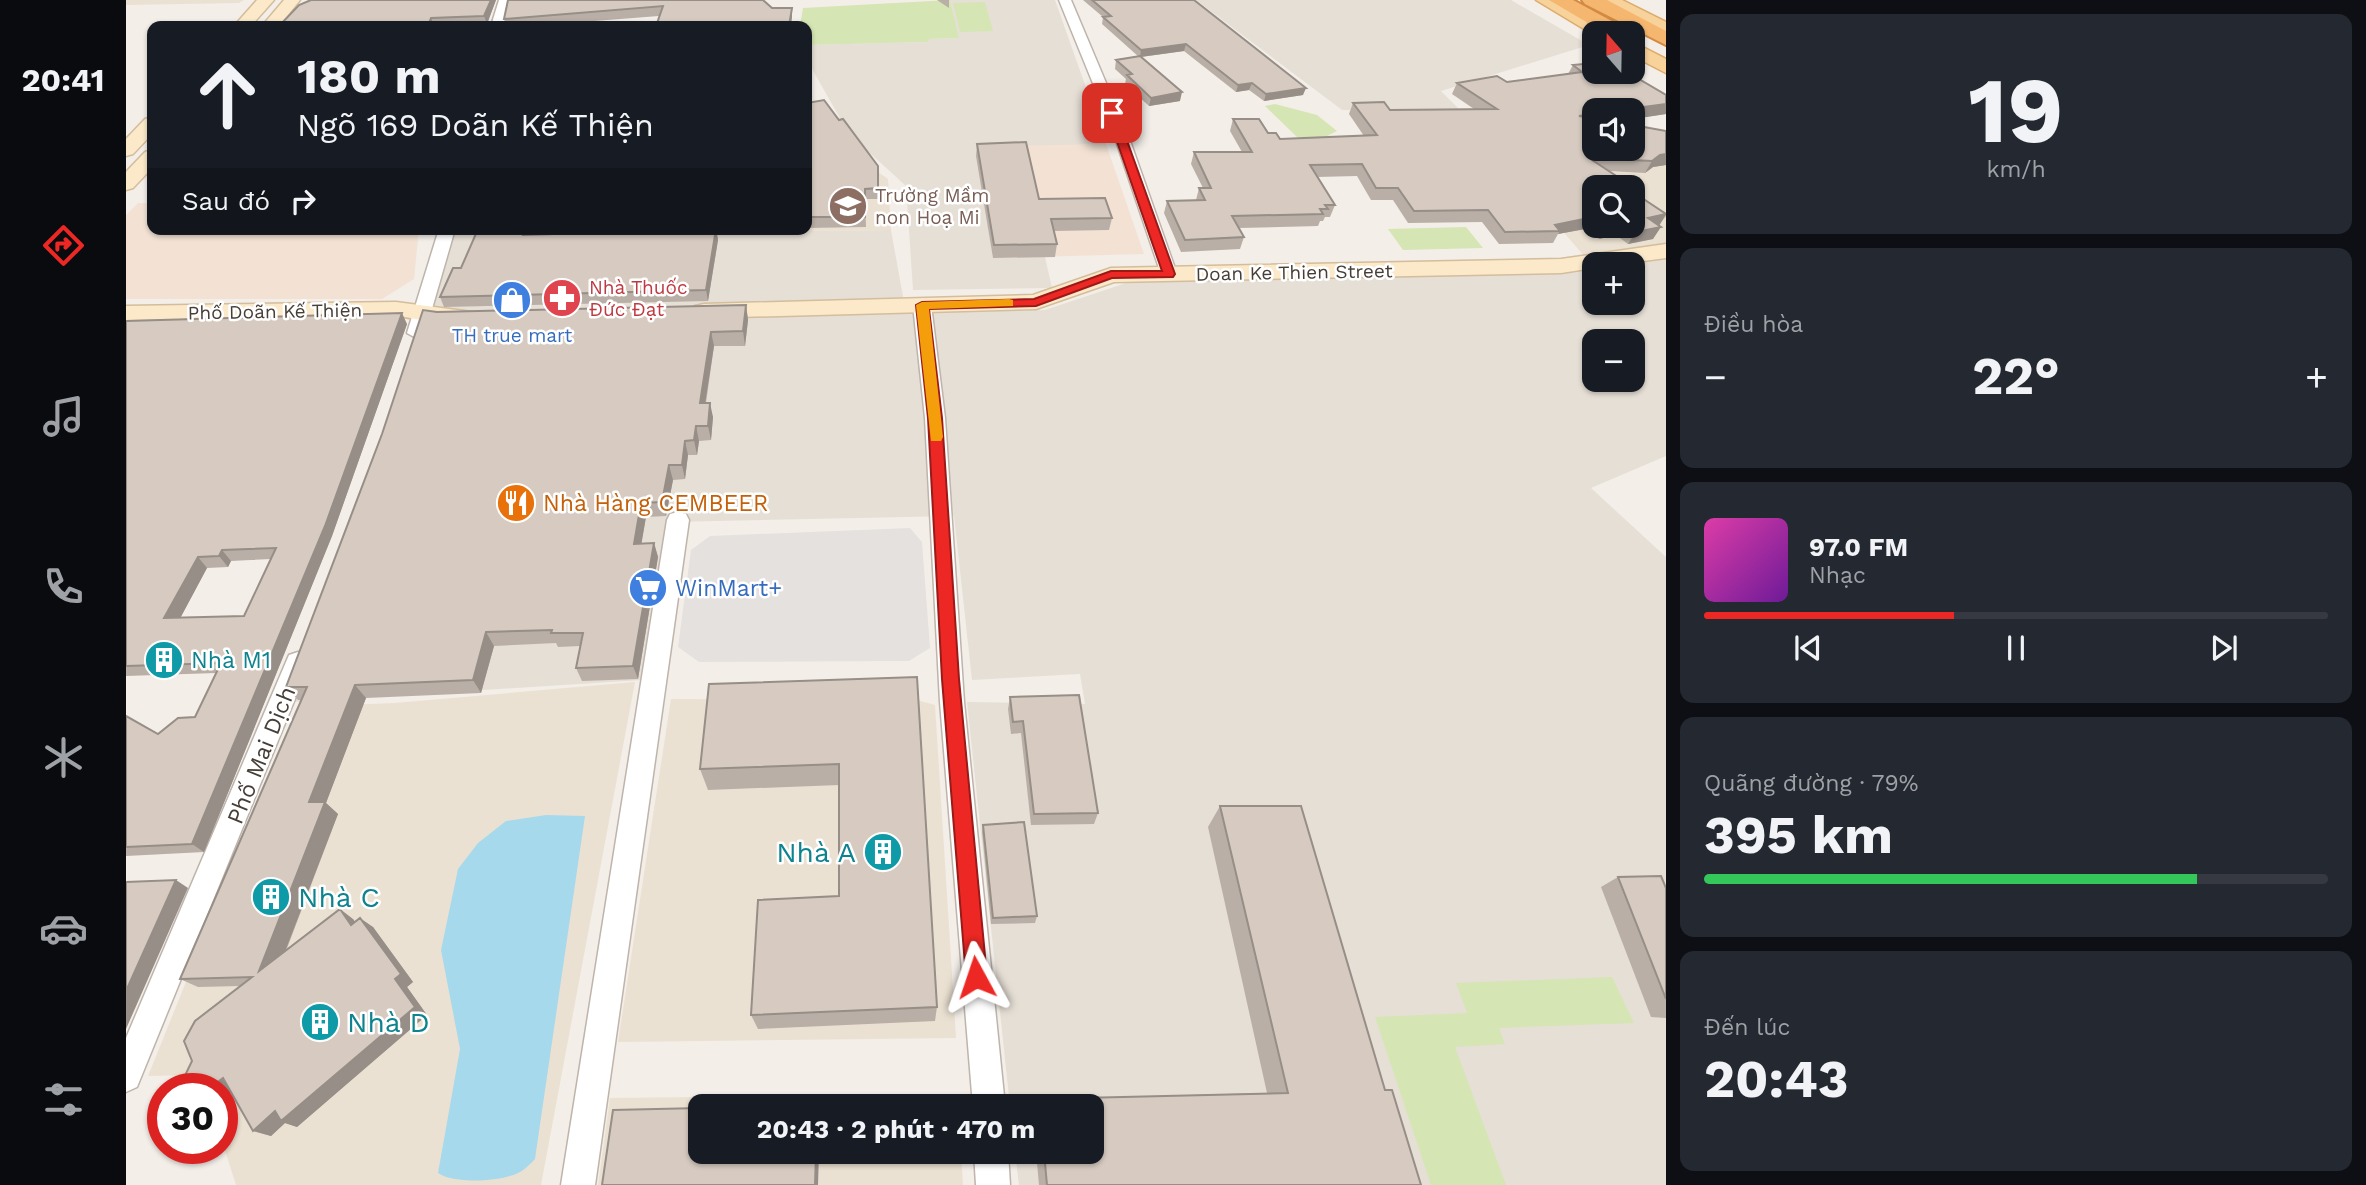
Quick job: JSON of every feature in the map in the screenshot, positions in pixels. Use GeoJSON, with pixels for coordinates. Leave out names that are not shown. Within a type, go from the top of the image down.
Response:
{"type":"FeatureCollection","features":[{"type":"Feature","properties":{"kind":"highway"},"geometry":{"type":"LineString","coordinates":[[1559,0],[1598,21]]}},
{"type":"Feature","properties":{"kind":"highway"},"geometry":{"type":"LineString","coordinates":[[1592,0],[1666,39]]}},
{"type":"Feature","properties":{"kind":"highway"},"geometry":{"type":"LineString","coordinates":[[1645,47],[1666,58]]}},
{"type":"Feature","properties":{"kind":"main road"},"geometry":{"type":"LineString","coordinates":[[1545,0],[1583,21]]}},
{"type":"Feature","properties":{"kind":"main road"},"geometry":{"type":"LineString","coordinates":[[1608,0],[1666,30]]}},
{"type":"Feature","properties":{"kind":"main road"},"geometry":{"type":"LineString","coordinates":[[1645,55],[1666,67]]}},
{"type":"Feature","properties":{"kind":"street"},"geometry":{"type":"LineString","coordinates":[[247,21],[266,0],[282,0]]}},
{"type":"Feature","properties":{"kind":"street"},"geometry":{"type":"LineString","coordinates":[[274,21],[292,0]]}},
{"type":"Feature","properties":{"kind":"street"},"geometry":{"type":"LineString","coordinates":[[499,21],[505,0]]}},
{"type":"Feature","properties":{"kind":"street"},"geometry":{"type":"LineString","coordinates":[[1065,0],[1121,135],[1169,274]]}},
{"type":"Feature","properties":{"kind":"street"},"geometry":{"type":"LineString","coordinates":[[126,150],[147,128]]}},
{"type":"Feature","properties":{"kind":"street"},"geometry":{"type":"LineString","coordinates":[[126,184],[147,161]]}},
{"type":"Feature","properties":{"kind":"street"},"geometry":{"type":"LineString","coordinates":[[410,351],[445,235]]}},
{"type":"Feature","properties":{"kind":"street","name":"Doan Ke Thien Street"},"geometry":{"type":"LineString","coordinates":[[678,312],[1036,302],[1111,275],[1561,266],[1666,251]]}},
{"type":"Feature","properties":{"kind":"street"},"geometry":{"type":"LineString","coordinates":[[922,305],[935,418],[952,702],[988,1094]]}},
{"type":"Feature","properties":{"kind":"street","name":"Phố Doãn Kế Thiện"},"geometry":{"type":"LineString","coordinates":[[126,313],[396,309],[422,314]]}},
{"type":"Feature","properties":{"kind":"street"},"geometry":{"type":"LineString","coordinates":[[422,314],[483,317]]}},
{"type":"Feature","properties":{"kind":"street"},"geometry":{"type":"LineString","coordinates":[[578,1185],[678,520]]}},
{"type":"Feature","properties":{"kind":"street","name":"Phố Mai Dịch"},"geometry":{"type":"LineString","coordinates":[[126,1076],[305,646]]}},
{"type":"Feature","properties":{"kind":"street"},"geometry":{"type":"LineString","coordinates":[[992,1164],[993,1185]]}},
{"type":"Feature","properties":{"kind":"shaded area"},"geometry":{"type":"Polygon","coordinates":[[[126,0],[244,0],[239,3],[126,5],[126,0]]]}},
{"type":"Feature","properties":{"kind":"shaded area"},"geometry":{"type":"Polygon","coordinates":[[[950,0],[1055,0],[1106,144],[976,148],[993,258],[1045,257],[1052,288],[913,290],[906,186],[849,134],[812,69],[812,45],[928,42],[928,39],[958,38],[950,0]]]}},
{"type":"Feature","properties":{"kind":"shaded area"},"geometry":{"type":"Polygon","coordinates":[[[1196,0],[1511,0],[1582,41],[1582,47],[1441,91],[1461,111],[1342,110],[1196,0]]]}},
{"type":"Feature","properties":{"kind":"shaded area"},"geometry":{"type":"Polygon","coordinates":[[[1666,142],[1666,245],[1619,252],[1582,254],[1515,176],[1582,153],[1582,161],[1645,161],[1645,146],[1666,142]]]}},
{"type":"Feature","properties":{"kind":"shaded area"},"geometry":{"type":"Polygon","coordinates":[[[1106,144],[1144,254],[993,258],[976,147],[1106,144]]]}},
{"type":"Feature","properties":{"kind":"shaded area","name":"Trường Mầm non Hoạ Mi"},"geometry":{"type":"Polygon","coordinates":[[[878,172],[888,179],[891,230],[812,231],[812,181],[878,172]]]}},
{"type":"Feature","properties":{"kind":"shaded area"},"geometry":{"type":"Polygon","coordinates":[[[138,203],[147,203],[147,235],[418,235],[414,279],[382,299],[126,299],[126,215],[138,203]]]}},
{"type":"Feature","properties":{"kind":"shaded area"},"geometry":{"type":"Polygon","coordinates":[[[891,230],[904,302],[429,316],[450,235],[812,235],[812,231],[891,230]]]}},
{"type":"Feature","properties":{"kind":"shaded area"},"geometry":{"type":"Polygon","coordinates":[[[1666,258],[1666,456],[1591,488],[1666,557],[1666,1185],[1019,1185],[1016,1164],[1104,1164],[1104,1094],[1009,1094],[967,702],[1085,704],[1080,674],[972,680],[954,516],[668,522],[642,680],[294,702],[426,324],[1045,310],[1129,282],[1582,272],[1582,315],[1645,315],[1645,261],[1666,258]]]}},
{"type":"Feature","properties":{"kind":"shaded area"},"geometry":{"type":"Polygon","coordinates":[[[910,528],[922,542],[930,648],[909,661],[699,662],[678,647],[691,550],[710,536],[910,528]]]}},
{"type":"Feature","properties":{"kind":"shaded area"},"geometry":{"type":"Polygon","coordinates":[[[635,682],[541,1185],[236,1185],[229,1164],[238,1164],[238,1073],[149,1073],[297,707],[395,703],[635,682]]]}},
{"type":"Feature","properties":{"kind":"shaded area"},"geometry":{"type":"Polygon","coordinates":[[[671,699],[917,700],[935,705],[956,1038],[618,1042],[671,699]]]}},
{"type":"Feature","properties":{"kind":"shaded area"},"geometry":{"type":"Polygon","coordinates":[[[688,1097],[688,1164],[962,1164],[963,1185],[598,1185],[610,1098],[688,1097]]]}},
{"type":"Feature","properties":{"kind":"green space"},"geometry":{"type":"Polygon","coordinates":[[[950,0],[959,38],[929,39],[928,42],[812,45],[812,21],[801,21],[803,8],[950,0]]]}},
{"type":"Feature","properties":{"kind":"green space"},"geometry":{"type":"Polygon","coordinates":[[[985,2],[993,31],[960,32],[953,3],[985,2]]]}},
{"type":"Feature","properties":{"kind":"green space"},"geometry":{"type":"Polygon","coordinates":[[[1275,104],[1317,115],[1337,131],[1317,141],[1297,137],[1265,106],[1275,104]]]}},
{"type":"Feature","properties":{"kind":"green space"},"geometry":{"type":"Polygon","coordinates":[[[1466,227],[1483,248],[1403,250],[1388,229],[1466,227]]]}},
{"type":"Feature","properties":{"kind":"green space"},"geometry":{"type":"Polygon","coordinates":[[[1612,977],[1634,1023],[1499,1028],[1505,1044],[1455,1047],[1506,1185],[1431,1185],[1375,1017],[1467,1013],[1456,983],[1612,977]]]}},
{"type":"Feature","properties":{"kind":"water"},"geometry":{"type":"Polygon","coordinates":[[[546,815],[585,816],[535,1159],[521,1172],[500,1178],[466,1180],[445,1177],[438,1173],[460,1049],[441,950],[458,869],[478,843],[506,821],[546,815]]]}},
{"type":"Feature","properties":{"kind":"building"},"geometry":{"type":"Polygon","coordinates":[[[311,0],[491,0],[484,16],[431,18],[430,21],[284,21],[299,5],[311,0]]]}},
{"type":"Feature","properties":{"kind":"building"},"geometry":{"type":"Polygon","coordinates":[[[508,0],[763,0],[772,8],[792,8],[790,21],[658,21],[663,6],[504,19],[508,0]]]}},
{"type":"Feature","properties":{"kind":"building"},"geometry":{"type":"Polygon","coordinates":[[[1092,0],[1194,0],[1306,88],[1266,94],[1252,83],[1238,85],[1186,44],[1141,50],[1103,17],[1111,16],[1092,0]]]}},
{"type":"Feature","properties":{"kind":"building"},"geometry":{"type":"Polygon","coordinates":[[[1140,56],[1182,92],[1151,98],[1127,75],[1132,74],[1116,60],[1140,56]]]}},
{"type":"Feature","properties":{"kind":"building"},"geometry":{"type":"Polygon","coordinates":[[[1582,64],[1582,72],[1573,65],[1582,64]]]}},
{"type":"Feature","properties":{"kind":"building"},"geometry":{"type":"Polygon","coordinates":[[[1582,72],[1582,84],[1645,83],[1666,95],[1666,104],[1645,107],[1645,98],[1582,98],[1582,116],[1579,116],[1582,117],[1582,161],[1594,161],[1615,175],[1582,175],[1582,219],[1555,225],[1560,231],[1505,232],[1488,210],[1414,211],[1398,188],[1376,188],[1362,164],[1310,165],[1335,205],[1325,205],[1328,209],[1320,209],[1323,214],[1232,216],[1244,237],[1185,240],[1167,201],[1205,200],[1199,188],[1211,188],[1194,152],[1252,152],[1233,119],[1259,119],[1268,133],[1276,133],[1280,139],[1377,135],[1353,103],[1384,102],[1390,110],[1497,109],[1457,83],[1497,76],[1507,82],[1582,72]]]}},
{"type":"Feature","properties":{"kind":"building"},"geometry":{"type":"Polygon","coordinates":[[[824,100],[839,120],[843,119],[878,166],[878,188],[865,189],[865,217],[812,217],[812,102],[824,100]]]}},
{"type":"Feature","properties":{"kind":"building"},"geometry":{"type":"Polygon","coordinates":[[[1645,127],[1666,131],[1666,154],[1652,161],[1645,161],[1645,127]]]}},
{"type":"Feature","properties":{"kind":"building"},"geometry":{"type":"Polygon","coordinates":[[[1026,142],[1039,199],[1105,198],[1112,218],[1051,219],[1057,244],[994,245],[977,144],[1026,142]]]}},
{"type":"Feature","properties":{"kind":"building"},"geometry":{"type":"Polygon","coordinates":[[[1645,200],[1666,214],[1648,218],[1661,227],[1645,230],[1645,200]]]}},
{"type":"Feature","properties":{"kind":"building"},"geometry":{"type":"Polygon","coordinates":[[[475,235],[715,235],[706,290],[440,297],[453,268],[461,268],[475,235]]]}},
{"type":"Feature","properties":{"kind":"building"},"geometry":{"type":"Polygon","coordinates":[[[746,305],[743,331],[711,332],[700,403],[710,403],[708,426],[696,426],[694,440],[685,441],[682,465],[669,465],[662,502],[641,503],[634,544],[654,543],[633,666],[576,668],[583,633],[551,633],[552,630],[486,632],[473,680],[355,685],[309,802],[325,802],[259,971],[340,909],[351,925],[360,918],[401,974],[395,979],[415,1007],[281,1121],[275,1111],[253,1131],[238,1104],[238,1073],[186,1073],[192,1061],[184,1041],[195,1021],[252,977],[180,979],[307,687],[286,687],[382,434],[423,310],[437,312],[746,305]]]}},
{"type":"Feature","properties":{"kind":"building"},"geometry":{"type":"Polygon","coordinates":[[[402,313],[325,526],[192,844],[126,847],[126,716],[158,734],[178,718],[195,717],[221,663],[126,666],[126,321],[402,313]],[[276,548],[222,550],[219,556],[198,557],[164,618],[244,616],[276,548]]]}},
{"type":"Feature","properties":{"kind":"building","name":"Nhà A"},"geometry":{"type":"Polygon","coordinates":[[[917,677],[937,1007],[751,1015],[758,900],[839,896],[839,764],[700,769],[709,684],[917,677]]]}},
{"type":"Feature","properties":{"kind":"building"},"geometry":{"type":"Polygon","coordinates":[[[1079,695],[1098,813],[1034,814],[1023,721],[1013,722],[1010,697],[1079,695]]]}},
{"type":"Feature","properties":{"kind":"building"},"geometry":{"type":"Polygon","coordinates":[[[1220,806],[1301,806],[1385,1090],[1392,1090],[1421,1185],[1047,1185],[1045,1164],[1104,1164],[1104,1097],[1288,1093],[1220,806]]]}},
{"type":"Feature","properties":{"kind":"building"},"geometry":{"type":"Polygon","coordinates":[[[1024,822],[1037,916],[993,918],[983,825],[1024,822]]]}},
{"type":"Feature","properties":{"kind":"building"},"geometry":{"type":"Polygon","coordinates":[[[1661,876],[1666,888],[1666,999],[1618,877],[1661,876]]]}},
{"type":"Feature","properties":{"kind":"building"},"geometry":{"type":"Polygon","coordinates":[[[176,880],[126,991],[126,882],[176,880]]]}},
{"type":"Feature","properties":{"kind":"building"},"geometry":{"type":"Polygon","coordinates":[[[688,1108],[688,1164],[816,1164],[815,1185],[602,1185],[613,1110],[688,1108]]]}},
{"type":"Feature","properties":{"kind":"slow traffic"},"geometry":{"type":"LineString","coordinates":[[936,437],[922,305],[1009,303]]}},
{"type":"Feature","properties":{"kind":"place","name":"Trường Mầm non Hoạ Mi"},"geometry":{"type":"Point","coordinates":[848,206]}},
{"type":"Feature","properties":{"kind":"place","name":"Nhà Thuốc Đức Đạt"},"geometry":{"type":"Point","coordinates":[562,298]}},
{"type":"Feature","properties":{"kind":"place","name":"TH true mart"},"geometry":{"type":"Point","coordinates":[512,300]}},
{"type":"Feature","properties":{"kind":"place","name":"Nhà Hàng CEMBEER"},"geometry":{"type":"Point","coordinates":[516,503]}},
{"type":"Feature","properties":{"kind":"place","name":"WinMart+"},"geometry":{"type":"Point","coordinates":[648,588]}},
{"type":"Feature","properties":{"kind":"place","name":"Nhà M1"},"geometry":{"type":"Point","coordinates":[164,660]}},
{"type":"Feature","properties":{"kind":"place","name":"Nhà A"},"geometry":{"type":"Point","coordinates":[883,852]}},
{"type":"Feature","properties":{"kind":"place","name":"Nhà C"},"geometry":{"type":"Point","coordinates":[271,897]}},
{"type":"Feature","properties":{"kind":"place","name":"Nhà D"},"geometry":{"type":"Point","coordinates":[320,1022]}},
{"type":"Feature","properties":{"kind":"route"},"geometry":{"type":"LineString","coordinates":[[976,977],[950,679],[935,418],[922,305],[1036,302],[1111,275],[1169,274],[1112,113]]}}]}
